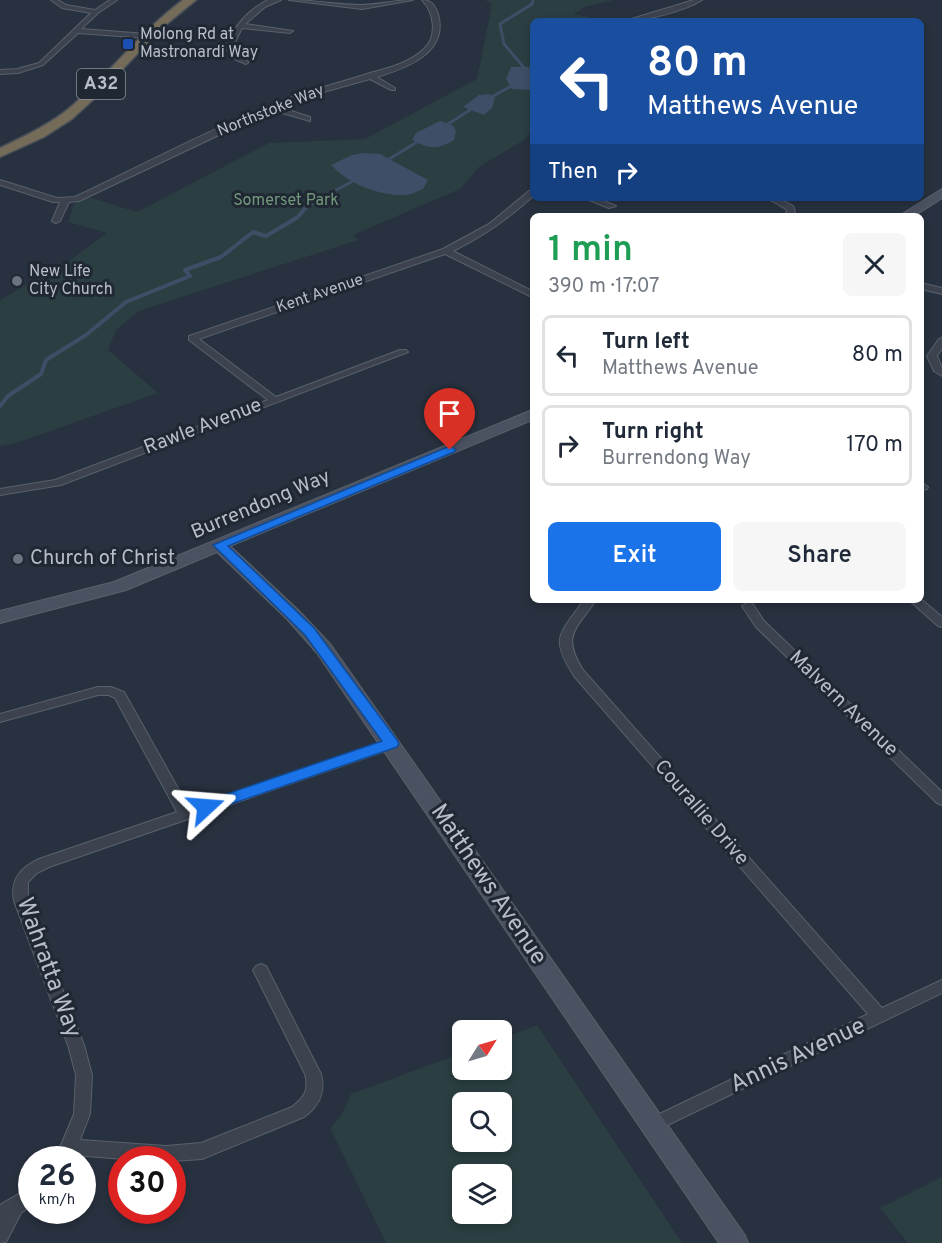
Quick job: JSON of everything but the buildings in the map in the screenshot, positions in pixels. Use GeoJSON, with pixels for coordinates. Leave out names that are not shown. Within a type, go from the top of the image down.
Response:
{"type":"FeatureCollection","features":[{"type":"Feature","properties":{"kind":"highway","name":"A32"},"geometry":{"type":"LineString","coordinates":[[0,153],[44,130],[76,109],[147,36],[190,0]]}},
{"type":"Feature","properties":{"kind":"street"},"geometry":{"type":"LineString","coordinates":[[54,0],[64,8],[96,12]]}},
{"type":"Feature","properties":{"kind":"street"},"geometry":{"type":"LineString","coordinates":[[0,72],[18,71],[41,64],[96,12],[114,0]]}},
{"type":"Feature","properties":{"kind":"street"},"geometry":{"type":"LineString","coordinates":[[246,62],[234,57],[229,48],[231,39],[258,7],[265,2],[278,0]]}},
{"type":"Feature","properties":{"kind":"street"},"geometry":{"type":"LineString","coordinates":[[292,0],[362,7],[410,0]]}},
{"type":"Feature","properties":{"kind":"street","name":"Northstoke Way"},"geometry":{"type":"LineString","coordinates":[[65,201],[76,199],[271,107],[416,59],[431,46],[437,15],[430,3],[425,0]]}},
{"type":"Feature","properties":{"kind":"street"},"geometry":{"type":"LineString","coordinates":[[639,18],[699,0]]}},
{"type":"Feature","properties":{"kind":"street"},"geometry":{"type":"LineString","coordinates":[[242,26],[290,31]]}},
{"type":"Feature","properties":{"kind":"street"},"geometry":{"type":"LineString","coordinates":[[77,31],[147,36]]}},
{"type":"Feature","properties":{"kind":"street"},"geometry":{"type":"LineString","coordinates":[[369,76],[393,88]]}},
{"type":"Feature","properties":{"kind":"street"},"geometry":{"type":"LineString","coordinates":[[271,107],[307,119]]}},
{"type":"Feature","properties":{"kind":"street"},"geometry":{"type":"LineString","coordinates":[[0,182],[46,198],[65,201],[56,221]]}},
{"type":"Feature","properties":{"kind":"street"},"geometry":{"type":"LineString","coordinates":[[910,213],[942,193]]}},
{"type":"Feature","properties":{"kind":"street","name":"Kent Avenue"},"geometry":{"type":"LineString","coordinates":[[274,400],[192,338],[446,251],[503,220],[530,195]]}},
{"type":"Feature","properties":{"kind":"street"},"geometry":{"type":"LineString","coordinates":[[597,201],[612,206]]}},
{"type":"Feature","properties":{"kind":"street"},"geometry":{"type":"LineString","coordinates":[[777,201],[790,208],[790,213]]}},
{"type":"Feature","properties":{"kind":"street"},"geometry":{"type":"LineString","coordinates":[[446,251],[530,293]]}},
{"type":"Feature","properties":{"kind":"street"},"geometry":{"type":"LineString","coordinates":[[924,287],[942,291]]}},
{"type":"Feature","properties":{"kind":"street"},"geometry":{"type":"LineString","coordinates":[[942,341],[932,356],[937,369],[942,373]]}},
{"type":"Feature","properties":{"kind":"street","name":"Rawle Avenue"},"geometry":{"type":"LineString","coordinates":[[0,492],[57,483],[403,352]]}},
{"type":"Feature","properties":{"kind":"street","name":"Burrendong Way"},"geometry":{"type":"LineString","coordinates":[[0,618],[120,586],[530,416]]}},
{"type":"Feature","properties":{"kind":"street","name":"Matthews Avenue"},"geometry":{"type":"LineString","coordinates":[[219,545],[309,632],[392,744],[735,1243]]}},
{"type":"Feature","properties":{"kind":"street","name":"Courallie Drive"},"geometry":{"type":"LineString","coordinates":[[588,603],[564,637],[565,652],[578,673],[880,1017]]}},
{"type":"Feature","properties":{"kind":"street"},"geometry":{"type":"LineString","coordinates":[[919,603],[942,623]]}},
{"type":"Feature","properties":{"kind":"street","name":"Malvern Avenue"},"geometry":{"type":"LineString","coordinates":[[748,606],[760,624],[942,800]]}},
{"type":"Feature","properties":{"kind":"street"},"geometry":{"type":"LineString","coordinates":[[0,718],[98,691],[111,691],[120,695],[185,814]]}},
{"type":"Feature","properties":{"kind":"street","name":"Wahratta Way"},"geometry":{"type":"LineString","coordinates":[[67,1146],[82,1114],[84,1075],[76,1045],[21,901],[18,890],[21,878],[31,869],[44,863],[392,744]]}},
{"type":"Feature","properties":{"kind":"street"},"geometry":{"type":"LineString","coordinates":[[96,1153],[166,1154],[202,1151],[289,1116],[311,1103],[316,1085],[312,1074],[261,970]]}},
{"type":"Feature","properties":{"kind":"street","name":"Annis Avenue"},"geometry":{"type":"LineString","coordinates":[[653,1125],[942,986]]}},
{"type":"Feature","properties":{"kind":"street"},"geometry":{"type":"LineString","coordinates":[[0,1236],[8,1210]]}},
{"type":"Feature","properties":{"kind":"green space","name":"Somerset Park"},"geometry":{"type":"Polygon","coordinates":[[[485,0],[614,0],[584,7],[574,14],[595,18],[530,18],[530,133],[524,140],[479,167],[460,189],[353,235],[358,240],[139,311],[116,330],[108,350],[158,393],[16,443],[0,446],[0,300],[69,261],[107,233],[68,222],[74,204],[89,197],[137,212],[269,143],[365,139],[477,79],[492,4],[485,0]]]}},
{"type":"Feature","properties":{"kind":"green space"},"geometry":{"type":"Polygon","coordinates":[[[537,1025],[682,1243],[386,1243],[330,1128],[341,1116],[351,1094],[452,1057],[452,1080],[512,1080],[512,1035],[537,1025]]]}},
{"type":"Feature","properties":{"kind":"green space"},"geometry":{"type":"Polygon","coordinates":[[[942,1177],[942,1243],[908,1243],[880,1208],[942,1177]]]}},
{"type":"Feature","properties":{"kind":"water"},"geometry":{"type":"Polygon","coordinates":[[[511,67],[530,68],[530,90],[512,89],[506,79],[511,67]]]}},
{"type":"Feature","properties":{"kind":"water"},"geometry":{"type":"Polygon","coordinates":[[[490,94],[495,98],[492,108],[484,115],[463,107],[479,95],[490,94]]]}},
{"type":"Feature","properties":{"kind":"water"},"geometry":{"type":"Polygon","coordinates":[[[440,121],[452,125],[456,130],[454,140],[433,147],[412,140],[416,133],[440,121]]]}},
{"type":"Feature","properties":{"kind":"water"},"geometry":{"type":"Polygon","coordinates":[[[380,154],[428,180],[423,189],[412,194],[395,195],[365,188],[346,178],[331,165],[352,155],[380,154]]]}},
{"type":"Feature","properties":{"kind":"waterway"},"geometry":{"type":"LineString","coordinates":[[526,70],[504,44],[500,24],[532,4],[533,0]]}},
{"type":"Feature","properties":{"kind":"waterway"},"geometry":{"type":"LineString","coordinates":[[488,99],[515,84]]}},
{"type":"Feature","properties":{"kind":"waterway"},"geometry":{"type":"LineString","coordinates":[[445,126],[473,108]]}},
{"type":"Feature","properties":{"kind":"waterway"},"geometry":{"type":"LineString","coordinates":[[386,161],[422,139]]}},
{"type":"Feature","properties":{"kind":"waterway"},"geometry":{"type":"LineString","coordinates":[[318,200],[355,180]]}},
{"type":"Feature","properties":{"kind":"waterway"},"geometry":{"type":"LineString","coordinates":[[0,406],[8,396],[41,374],[46,360],[86,335],[126,302],[190,276],[185,270],[221,257],[253,232],[266,236],[298,217],[307,206],[320,199]]}},
{"type":"Feature","properties":{"kind":"place","name":"Molong Rd at Mastronardi Way"},"geometry":{"type":"Point","coordinates":[128,44]}},
{"type":"Feature","properties":{"kind":"place","name":"New Life City Church"},"geometry":{"type":"Point","coordinates":[17,281]}},
{"type":"Feature","properties":{"kind":"place","name":"Church of Christ"},"geometry":{"type":"Point","coordinates":[18,559]}},
{"type":"Feature","properties":{"kind":"route"},"geometry":{"type":"LineString","coordinates":[[206,807],[392,744],[324,649],[293,615],[219,545],[450,450]]}}]}
